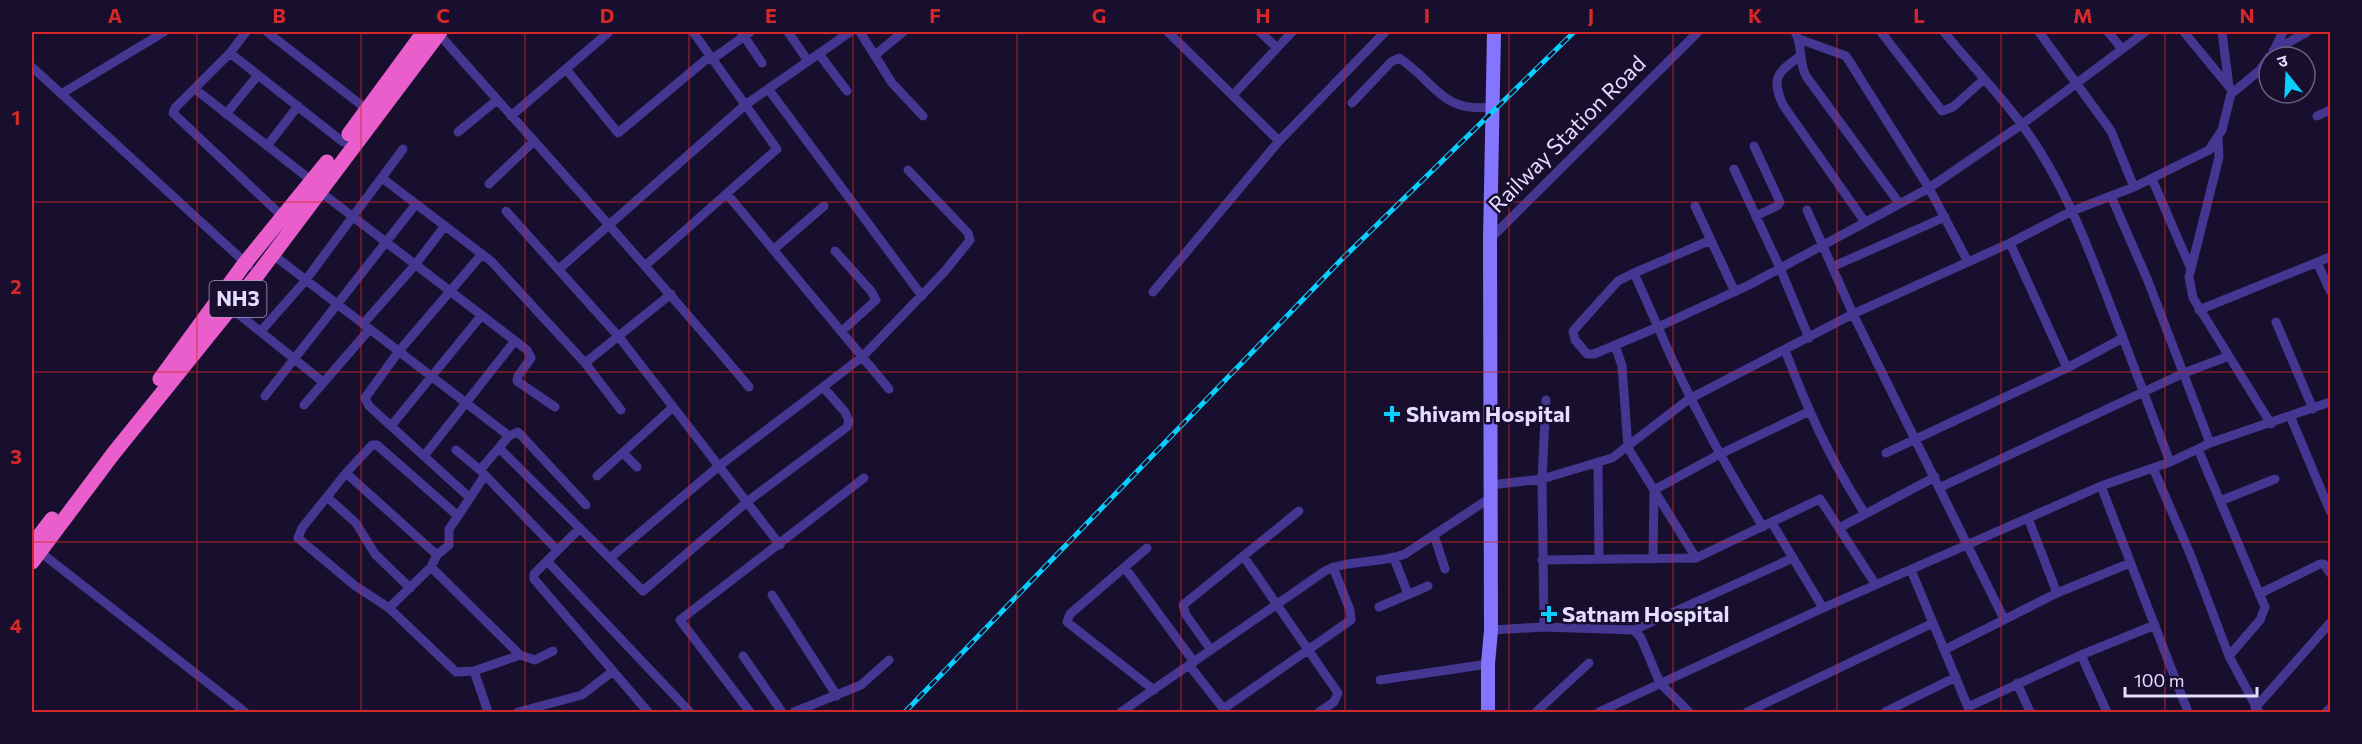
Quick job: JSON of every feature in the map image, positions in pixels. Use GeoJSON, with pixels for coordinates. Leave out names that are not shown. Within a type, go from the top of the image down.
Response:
{"type":"FeatureCollection","features":[{"type":"Feature","properties":{"kind":"highway","name":"NH3"},"geometry":{"type":"LineString","coordinates":[[34,553],[245,263],[283,217],[315,185],[434,32]]}},
{"type":"Feature","properties":{"kind":"highway","name":"NH3"},"geometry":{"type":"LineString","coordinates":[[34,553],[258,274],[343,142],[371,113]]}},
{"type":"Feature","properties":{"kind":"main road"},"geometry":{"type":"LineString","coordinates":[[1488,712],[1491,630],[1490,239],[1494,32]]}},
{"type":"Feature","properties":{"kind":"street"},"geometry":{"type":"LineString","coordinates":[[61,94],[164,32]]}},
{"type":"Feature","properties":{"kind":"street"},"geometry":{"type":"LineString","coordinates":[[246,32],[230,53],[175,108],[173,113],[283,217]]}},
{"type":"Feature","properties":{"kind":"street"},"geometry":{"type":"LineString","coordinates":[[267,32],[371,113]]}},
{"type":"Feature","properties":{"kind":"street"},"geometry":{"type":"LineString","coordinates":[[434,32],[646,265],[749,387]]}},
{"type":"Feature","properties":{"kind":"street"},"geometry":{"type":"LineString","coordinates":[[511,116],[609,32]]}},
{"type":"Feature","properties":{"kind":"street"},"geometry":{"type":"LineString","coordinates":[[646,265],[777,149],[693,32]]}},
{"type":"Feature","properties":{"kind":"street"},"geometry":{"type":"LineString","coordinates":[[788,32],[808,61]]}},
{"type":"Feature","properties":{"kind":"street"},"geometry":{"type":"LineString","coordinates":[[559,269],[745,105],[850,32]]}},
{"type":"Feature","properties":{"kind":"street"},"geometry":{"type":"LineString","coordinates":[[860,32],[892,83],[923,116]]}},
{"type":"Feature","properties":{"kind":"street"},"geometry":{"type":"LineString","coordinates":[[875,55],[903,32]]}},
{"type":"Feature","properties":{"kind":"street"},"geometry":{"type":"LineString","coordinates":[[1168,32],[1279,141]]}},
{"type":"Feature","properties":{"kind":"street"},"geometry":{"type":"LineString","coordinates":[[1260,32],[1277,48]]}},
{"type":"Feature","properties":{"kind":"street"},"geometry":{"type":"LineString","coordinates":[[1233,95],[1292,32]]}},
{"type":"Feature","properties":{"kind":"street"},"geometry":{"type":"LineString","coordinates":[[1153,292],[1279,141],[1385,32]]}},
{"type":"Feature","properties":{"kind":"street","name":"Railway Station Road"},"geometry":{"type":"LineString","coordinates":[[1490,239],[1698,32]]}},
{"type":"Feature","properties":{"kind":"street"},"geometry":{"type":"LineString","coordinates":[[1881,32],[1942,111],[1953,107],[1983,80]]}},
{"type":"Feature","properties":{"kind":"street"},"geometry":{"type":"LineString","coordinates":[[1944,32],[2021,125],[2050,167],[2072,211],[2170,462]]}},
{"type":"Feature","properties":{"kind":"street"},"geometry":{"type":"LineString","coordinates":[[2039,32],[2111,131],[2134,187]]}},
{"type":"Feature","properties":{"kind":"street"},"geometry":{"type":"LineString","coordinates":[[2108,32],[2122,49]]}},
{"type":"Feature","properties":{"kind":"street"},"geometry":{"type":"LineString","coordinates":[[1711,240],[1634,273],[1614,285],[1573,331],[1575,340],[1587,354],[1616,345],[1735,292],[1823,246],[1929,188],[2021,125],[2076,81],[2145,32]]}},
{"type":"Feature","properties":{"kind":"street"},"geometry":{"type":"LineString","coordinates":[[2184,32],[2231,91]]}},
{"type":"Feature","properties":{"kind":"street"},"geometry":{"type":"LineString","coordinates":[[2222,32],[2231,91],[2218,139],[2219,157],[2191,269],[2191,290],[2199,309],[2271,424]]}},
{"type":"Feature","properties":{"kind":"street"},"geometry":{"type":"LineString","coordinates":[[2286,45],[2307,32]]}},
{"type":"Feature","properties":{"kind":"street"},"geometry":{"type":"LineString","coordinates":[[566,69],[618,133],[710,58],[745,33],[762,63]]}},
{"type":"Feature","properties":{"kind":"street"},"geometry":{"type":"LineString","coordinates":[[1899,203],[1857,142],[1812,85],[1799,57],[1797,35],[1846,56],[1929,188],[1968,262]]}},
{"type":"Feature","properties":{"kind":"street"},"geometry":{"type":"LineString","coordinates":[[230,53],[343,142]]}},
{"type":"Feature","properties":{"kind":"street"},"geometry":{"type":"LineString","coordinates":[[819,54],[847,91]]}},
{"type":"Feature","properties":{"kind":"street"},"geometry":{"type":"LineString","coordinates":[[1799,57],[1779,74],[1776,80],[1778,95],[1865,222]]}},
{"type":"Feature","properties":{"kind":"street"},"geometry":{"type":"LineString","coordinates":[[1352,103],[1391,62],[1399,58],[1451,102],[1473,109],[1492,107]]}},
{"type":"Feature","properties":{"kind":"street"},"geometry":{"type":"LineString","coordinates":[[32,67],[258,274]]}},
{"type":"Feature","properties":{"kind":"street"},"geometry":{"type":"LineString","coordinates":[[2231,91],[2257,72]]}},
{"type":"Feature","properties":{"kind":"street"},"geometry":{"type":"LineString","coordinates":[[226,114],[258,75]]}},
{"type":"Feature","properties":{"kind":"street"},"geometry":{"type":"LineString","coordinates":[[195,90],[267,146],[353,218],[527,350],[531,358],[517,381],[555,407]]}},
{"type":"Feature","properties":{"kind":"street"},"geometry":{"type":"LineString","coordinates":[[769,90],[922,296]]}},
{"type":"Feature","properties":{"kind":"street"},"geometry":{"type":"LineString","coordinates":[[458,132],[497,100]]}},
{"type":"Feature","properties":{"kind":"street"},"geometry":{"type":"LineString","coordinates":[[267,146],[298,106]]}},
{"type":"Feature","properties":{"kind":"street"},"geometry":{"type":"LineString","coordinates":[[2318,116],[2331,110]]}},
{"type":"Feature","properties":{"kind":"street"},"geometry":{"type":"LineString","coordinates":[[1122,712],[1275,604],[1333,567],[1394,558],[1416,548],[1490,492],[1598,464],[1628,448],[1689,399],[1853,314],[2010,243],[2072,211],[2152,179],[2200,155],[2218,139]]}},
{"type":"Feature","properties":{"kind":"street"},"geometry":{"type":"LineString","coordinates":[[489,184],[533,142]]}},
{"type":"Feature","properties":{"kind":"street"},"geometry":{"type":"LineString","coordinates":[[1754,146],[1780,201],[1777,206],[1756,216]]}},
{"type":"Feature","properties":{"kind":"street"},"geometry":{"type":"LineString","coordinates":[[261,331],[305,281],[403,149]]}},
{"type":"Feature","properties":{"kind":"street"},"geometry":{"type":"LineString","coordinates":[[1734,169],[1780,268],[1809,338]]}},
{"type":"Feature","properties":{"kind":"street"},"geometry":{"type":"LineString","coordinates":[[610,558],[719,466],[862,357],[922,296],[968,244],[970,236],[908,170]]}},
{"type":"Feature","properties":{"kind":"street"},"geometry":{"type":"LineString","coordinates":[[382,178],[482,254],[585,363],[621,411]]}},
{"type":"Feature","properties":{"kind":"street"},"geometry":{"type":"LineString","coordinates":[[2152,179],[2191,269]]}},
{"type":"Feature","properties":{"kind":"street"},"geometry":{"type":"LineString","coordinates":[[727,194],[889,389]]}},
{"type":"Feature","properties":{"kind":"street"},"geometry":{"type":"LineString","coordinates":[[2110,196],[2184,373],[2210,443]]}},
{"type":"Feature","properties":{"kind":"street"},"geometry":{"type":"LineString","coordinates":[[265,396],[416,204]]}},
{"type":"Feature","properties":{"kind":"street"},"geometry":{"type":"LineString","coordinates":[[773,250],[824,206]]}},
{"type":"Feature","properties":{"kind":"street"},"geometry":{"type":"LineString","coordinates":[[1695,206],[1735,292]]}},
{"type":"Feature","properties":{"kind":"street"},"geometry":{"type":"LineString","coordinates":[[1807,210],[1853,314],[2004,619]]}},
{"type":"Feature","properties":{"kind":"street"},"geometry":{"type":"LineString","coordinates":[[506,211],[619,337],[780,545]]}},
{"type":"Feature","properties":{"kind":"street"},"geometry":{"type":"LineString","coordinates":[[1832,267],[1945,217]]}},
{"type":"Feature","properties":{"kind":"street"},"geometry":{"type":"LineString","coordinates":[[304,405],[444,227]]}},
{"type":"Feature","properties":{"kind":"street"},"geometry":{"type":"LineString","coordinates":[[2010,243],[2067,368]]}},
{"type":"Feature","properties":{"kind":"street"},"geometry":{"type":"LineString","coordinates":[[835,251],[871,291],[876,300],[841,332]]}},
{"type":"Feature","properties":{"kind":"street"},"geometry":{"type":"LineString","coordinates":[[272,254],[509,436]]}},
{"type":"Feature","properties":{"kind":"street"},"geometry":{"type":"LineString","coordinates":[[470,498],[369,406],[365,398],[399,351],[482,254]]}},
{"type":"Feature","properties":{"kind":"street"},"geometry":{"type":"LineString","coordinates":[[2199,309],[2331,257]]}},
{"type":"Feature","properties":{"kind":"street"},"geometry":{"type":"LineString","coordinates":[[2317,262],[2331,291]]}},
{"type":"Feature","properties":{"kind":"street"},"geometry":{"type":"LineString","coordinates":[[1634,273],[1689,399],[1719,454],[1793,558],[1823,608]]}},
{"type":"Feature","properties":{"kind":"street"},"geometry":{"type":"LineString","coordinates":[[585,363],[671,294]]}},
{"type":"Feature","properties":{"kind":"street"},"geometry":{"type":"LineString","coordinates":[[231,308],[323,382]]}},
{"type":"Feature","properties":{"kind":"street"},"geometry":{"type":"LineString","coordinates":[[391,426],[481,316]]}},
{"type":"Feature","properties":{"kind":"street"},"geometry":{"type":"LineString","coordinates":[[2276,322],[2313,409]]}},
{"type":"Feature","properties":{"kind":"street"},"geometry":{"type":"LineString","coordinates":[[1886,453],[2067,368],[2123,338]]}},
{"type":"Feature","properties":{"kind":"street"},"geometry":{"type":"LineString","coordinates":[[424,456],[514,342]]}},
{"type":"Feature","properties":{"kind":"street"},"geometry":{"type":"LineString","coordinates":[[1616,345],[1622,366],[1628,448],[1696,558]]}},
{"type":"Feature","properties":{"kind":"street"},"geometry":{"type":"LineString","coordinates":[[1785,350],[1808,412],[1834,464],[1865,514]]}},
{"type":"Feature","properties":{"kind":"street"},"geometry":{"type":"LineString","coordinates":[[1941,488],[2184,373],[2229,356]]}},
{"type":"Feature","properties":{"kind":"street"},"geometry":{"type":"LineString","coordinates":[[499,448],[610,558],[638,589],[645,591],[748,501],[847,427],[849,421],[845,412],[823,387]]}},
{"type":"Feature","properties":{"kind":"street"},"geometry":{"type":"LineString","coordinates":[[1544,627],[1542,479],[1546,399]]}},
{"type":"Feature","properties":{"kind":"street"},"geometry":{"type":"LineString","coordinates":[[1599,712],[1823,608],[2101,486],[2170,462],[2210,443],[2291,418],[2331,402]]}},
{"type":"Feature","properties":{"kind":"street"},"geometry":{"type":"LineString","coordinates":[[597,476],[672,408]]}},
{"type":"Feature","properties":{"kind":"street"},"geometry":{"type":"LineString","coordinates":[[1654,490],[1719,454],[1808,412]]}},
{"type":"Feature","properties":{"kind":"street"},"geometry":{"type":"LineString","coordinates":[[2291,418],[2331,511]]}},
{"type":"Feature","properties":{"kind":"street"},"geometry":{"type":"LineString","coordinates":[[389,608],[431,567],[437,555],[449,545],[449,529],[499,448],[515,432],[521,435],[586,505]]}},
{"type":"Feature","properties":{"kind":"street"},"geometry":{"type":"LineString","coordinates":[[458,516],[377,445],[370,446],[346,473],[302,528],[298,538],[354,585],[389,608],[452,670],[460,673],[474,670],[520,655]]}},
{"type":"Feature","properties":{"kind":"street"},"geometry":{"type":"LineString","coordinates":[[2198,449],[2265,607],[2263,614],[2229,656]]}},
{"type":"Feature","properties":{"kind":"street"},"geometry":{"type":"LineString","coordinates":[[456,450],[483,472],[557,550]]}},
{"type":"Feature","properties":{"kind":"street"},"geometry":{"type":"LineString","coordinates":[[623,453],[637,467]]}},
{"type":"Feature","properties":{"kind":"street"},"geometry":{"type":"LineString","coordinates":[[1598,464],[1599,558]]}},
{"type":"Feature","properties":{"kind":"street"},"geometry":{"type":"LineString","coordinates":[[2153,468],[2191,556],[2229,656],[2257,710],[2331,623]]}},
{"type":"Feature","properties":{"kind":"street"},"geometry":{"type":"LineString","coordinates":[[346,473],[437,555]]}},
{"type":"Feature","properties":{"kind":"street"},"geometry":{"type":"LineString","coordinates":[[1839,528],[1935,477]]}},
{"type":"Feature","properties":{"kind":"street"},"geometry":{"type":"LineString","coordinates":[[750,712],[680,620],[864,478]]}},
{"type":"Feature","properties":{"kind":"street"},"geometry":{"type":"LineString","coordinates":[[2220,501],[2275,479]]}},
{"type":"Feature","properties":{"kind":"street"},"geometry":{"type":"LineString","coordinates":[[2101,486],[2187,712]]}},
{"type":"Feature","properties":{"kind":"street"},"geometry":{"type":"LineString","coordinates":[[1653,557],[1654,490]]}},
{"type":"Feature","properties":{"kind":"street"},"geometry":{"type":"LineString","coordinates":[[327,497],[356,523],[375,554],[410,588]]}},
{"type":"Feature","properties":{"kind":"street"},"geometry":{"type":"LineString","coordinates":[[1542,560],[1696,558],[1820,499],[1876,585]]}},
{"type":"Feature","properties":{"kind":"street"},"geometry":{"type":"LineString","coordinates":[[1211,650],[1186,615],[1183,605],[1299,511]]}},
{"type":"Feature","properties":{"kind":"street"},"geometry":{"type":"LineString","coordinates":[[2028,518],[2057,593]]}},
{"type":"Feature","properties":{"kind":"street"},"geometry":{"type":"LineString","coordinates":[[580,528],[534,574],[534,579],[648,712]]}},
{"type":"Feature","properties":{"kind":"street"},"geometry":{"type":"LineString","coordinates":[[1434,535],[1445,569]]}},
{"type":"Feature","properties":{"kind":"street"},"geometry":{"type":"LineString","coordinates":[[1147,548],[1071,614],[1067,622],[1154,690]]}},
{"type":"Feature","properties":{"kind":"street"},"geometry":{"type":"LineString","coordinates":[[34,553],[245,712]]}},
{"type":"Feature","properties":{"kind":"street"},"geometry":{"type":"LineString","coordinates":[[1244,557],[1338,693],[1334,702],[1319,712]]}},
{"type":"Feature","properties":{"kind":"street"},"geometry":{"type":"LineString","coordinates":[[1394,558],[1408,594]]}},
{"type":"Feature","properties":{"kind":"street"},"geometry":{"type":"LineString","coordinates":[[1491,630],[1544,627],[1634,630],[1793,558]]}},
{"type":"Feature","properties":{"kind":"street"},"geometry":{"type":"LineString","coordinates":[[547,561],[690,712]]}},
{"type":"Feature","properties":{"kind":"street"},"geometry":{"type":"LineString","coordinates":[[1944,650],[2057,593],[2130,563]]}},
{"type":"Feature","properties":{"kind":"street"},"geometry":{"type":"LineString","coordinates":[[2259,594],[2320,564],[2324,564],[2331,573]]}},
{"type":"Feature","properties":{"kind":"street"},"geometry":{"type":"LineString","coordinates":[[431,567],[520,655],[535,660],[553,651]]}},
{"type":"Feature","properties":{"kind":"street"},"geometry":{"type":"LineString","coordinates":[[1125,568],[1225,711],[1351,620],[1350,610],[1333,567]]}},
{"type":"Feature","properties":{"kind":"street"},"geometry":{"type":"LineString","coordinates":[[1911,570],[1969,710],[2017,683],[2155,625]]}},
{"type":"Feature","properties":{"kind":"street"},"geometry":{"type":"LineString","coordinates":[[1379,607],[1428,586]]}},
{"type":"Feature","properties":{"kind":"street"},"geometry":{"type":"LineString","coordinates":[[772,595],[837,696]]}},
{"type":"Feature","properties":{"kind":"street"},"geometry":{"type":"LineString","coordinates":[[1747,712],[1934,623]]}},
{"type":"Feature","properties":{"kind":"street"},"geometry":{"type":"LineString","coordinates":[[1634,630],[1641,638],[1660,683],[1689,712]]}},
{"type":"Feature","properties":{"kind":"street"},"geometry":{"type":"LineString","coordinates":[[2081,655],[2107,712]]}},
{"type":"Feature","properties":{"kind":"street"},"geometry":{"type":"LineString","coordinates":[[743,656],[782,712]]}},
{"type":"Feature","properties":{"kind":"street"},"geometry":{"type":"LineString","coordinates":[[794,712],[861,685],[889,660]]}},
{"type":"Feature","properties":{"kind":"street"},"geometry":{"type":"LineString","coordinates":[[1536,712],[1547,709],[1589,663]]}},
{"type":"Feature","properties":{"kind":"street"},"geometry":{"type":"LineString","coordinates":[[1380,680],[1488,664]]}},
{"type":"Feature","properties":{"kind":"street"},"geometry":{"type":"LineString","coordinates":[[474,670],[488,712]]}},
{"type":"Feature","properties":{"kind":"street"},"geometry":{"type":"LineString","coordinates":[[518,712],[582,695],[613,671]]}},
{"type":"Feature","properties":{"kind":"street"},"geometry":{"type":"LineString","coordinates":[[1885,712],[1956,677]]}},
{"type":"Feature","properties":{"kind":"street"},"geometry":{"type":"LineString","coordinates":[[2017,683],[2030,712]]}},
{"type":"Feature","properties":{"kind":"railway"},"geometry":{"type":"LineString","coordinates":[[905,712],[1342,259],[1574,32]]}},
{"type":"Feature","properties":{"kind":"place","name":"Shivam Hospital"},"geometry":{"type":"Point","coordinates":[1392,414]}},
{"type":"Feature","properties":{"kind":"place","name":"Satnam Hospital"},"geometry":{"type":"Point","coordinates":[1549,614]}}]}
